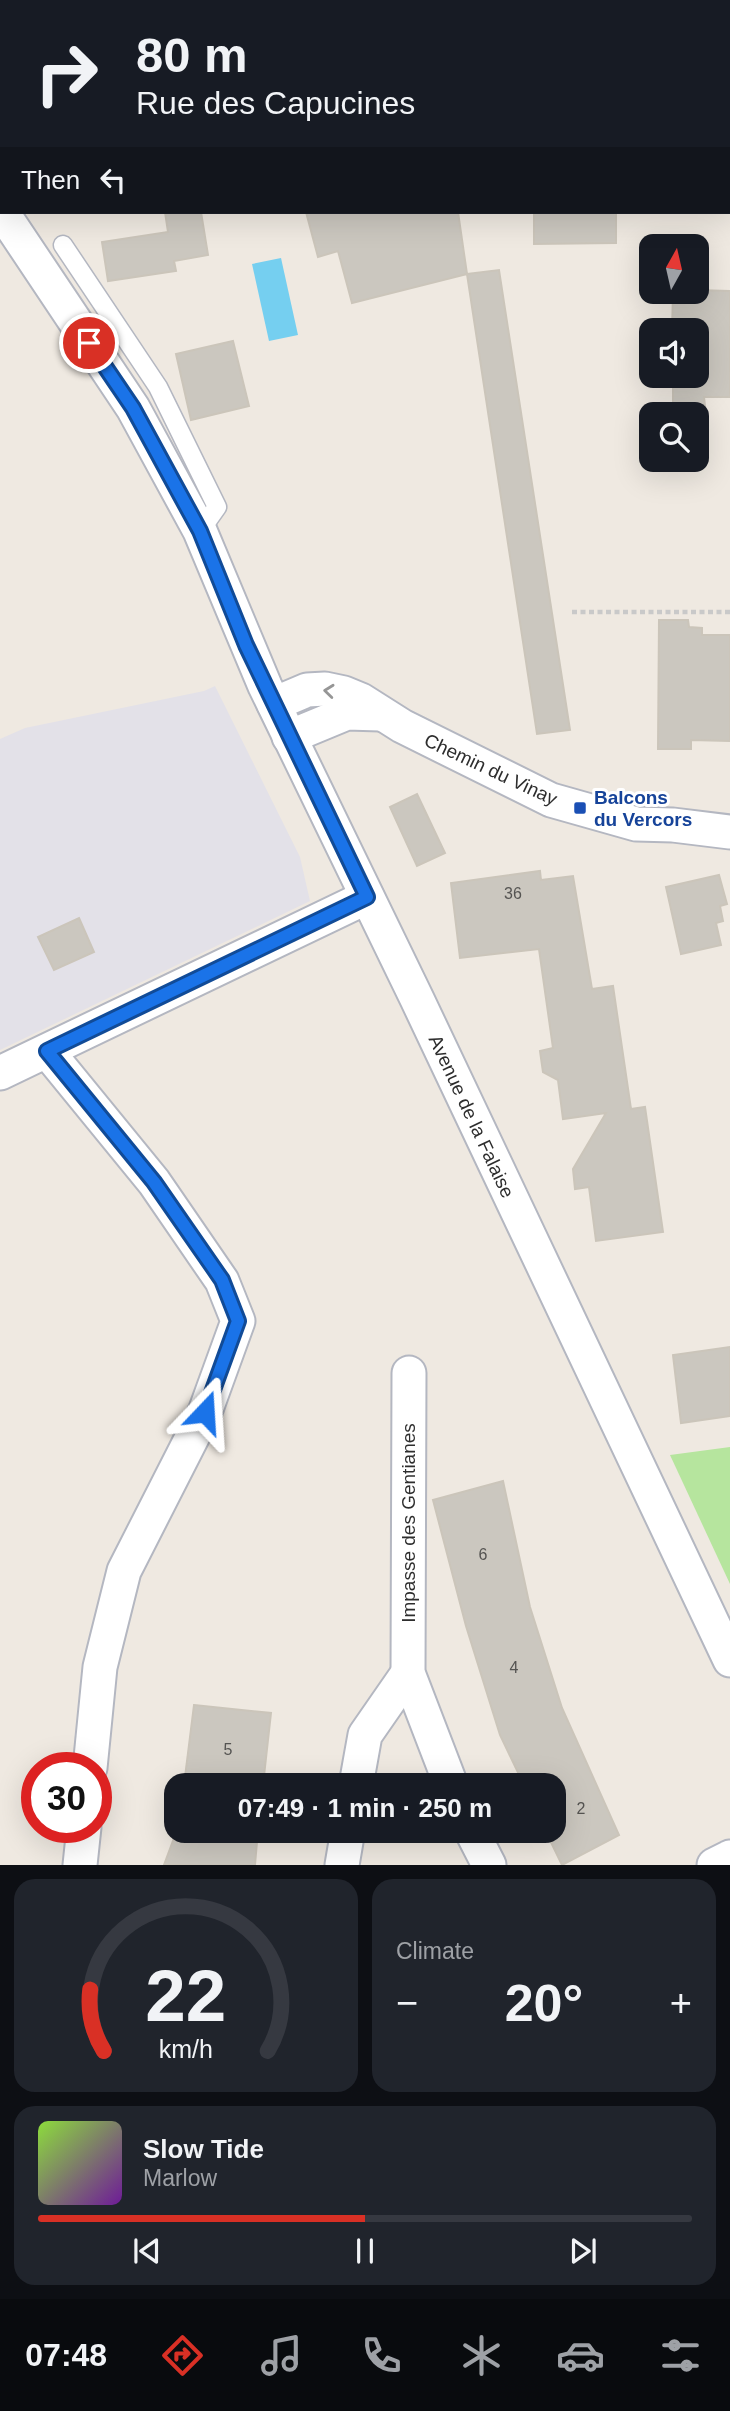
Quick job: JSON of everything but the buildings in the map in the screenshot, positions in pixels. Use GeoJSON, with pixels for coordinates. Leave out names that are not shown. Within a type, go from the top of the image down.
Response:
{"type":"FeatureCollection","features":[{"type":"Feature","properties":{"kind":"street","name":"Avenue de la Falaise"},"geometry":{"type":"LineString","coordinates":[[4,214],[133,408],[200,531],[246,645],[289,737],[730,1660]]}},
{"type":"Feature","properties":{"kind":"street","name":"Chemin du Vinay"},"geometry":{"type":"LineString","coordinates":[[274,704],[307,690],[325,689],[344,693],[361,700],[380,714],[551,800],[636,824],[673,825],[730,832]]}},
{"type":"Feature","properties":{"kind":"street","name":"Chemin du Vinay"},"geometry":{"type":"LineString","coordinates":[[289,737],[347,713],[380,714]]}},
{"type":"Feature","properties":{"kind":"street"},"geometry":{"type":"LineString","coordinates":[[0,1073],[367,897]]}},
{"type":"Feature","properties":{"kind":"street"},"geometry":{"type":"LineString","coordinates":[[47,1051],[154,1182],[222,1280],[238,1321],[205,1412],[124,1571],[100,1667],[92,1752]]}},
{"type":"Feature","properties":{"kind":"street","name":"Impasse des Gentianes"},"geometry":{"type":"LineString","coordinates":[[409,1373],[408,1673],[446,1773]]}},
{"type":"Feature","properties":{"kind":"street"},"geometry":{"type":"LineString","coordinates":[[358,1773],[365,1735],[408,1673]]}},
{"type":"Feature","properties":{"kind":"street"},"geometry":{"type":"LineString","coordinates":[[80,1865],[82,1843]]}},
{"type":"Feature","properties":{"kind":"street"},"geometry":{"type":"LineString","coordinates":[[341,1865],[345,1843]]}},
{"type":"Feature","properties":{"kind":"street"},"geometry":{"type":"LineString","coordinates":[[477,1843],[488,1865]]}},
{"type":"Feature","properties":{"kind":"street"},"geometry":{"type":"LineString","coordinates":[[714,1865],[730,1857]]}},
{"type":"Feature","properties":{"kind":"lane"},"geometry":{"type":"LineString","coordinates":[[62,245],[158,387],[217,507],[200,531]]}},
{"type":"Feature","properties":{"kind":"path"},"geometry":{"type":"LineString","coordinates":[[572,612],[730,612]]}},
{"type":"Feature","properties":{"kind":"shaded area"},"geometry":{"type":"Polygon","coordinates":[[[215,686],[300,857],[310,901],[0,1050],[0,739],[25,728],[204,691],[215,686]]]}},
{"type":"Feature","properties":{"kind":"green space"},"geometry":{"type":"Polygon","coordinates":[[[730,1447],[730,1584],[670,1455],[730,1447]]]}},
{"type":"Feature","properties":{"kind":"water"},"geometry":{"type":"Polygon","coordinates":[[[281,258],[298,335],[269,341],[252,264],[281,258]]]}},
{"type":"Feature","properties":{"kind":"place","name":"Balcons du Vercors"},"geometry":{"type":"Point","coordinates":[580,808]}},
{"type":"Feature","properties":{"kind":"route"},"geometry":{"type":"LineString","coordinates":[[89,343],[133,408],[200,531],[246,645],[367,897],[47,1051],[154,1182],[222,1280],[238,1321],[205,1412]]}}]}
